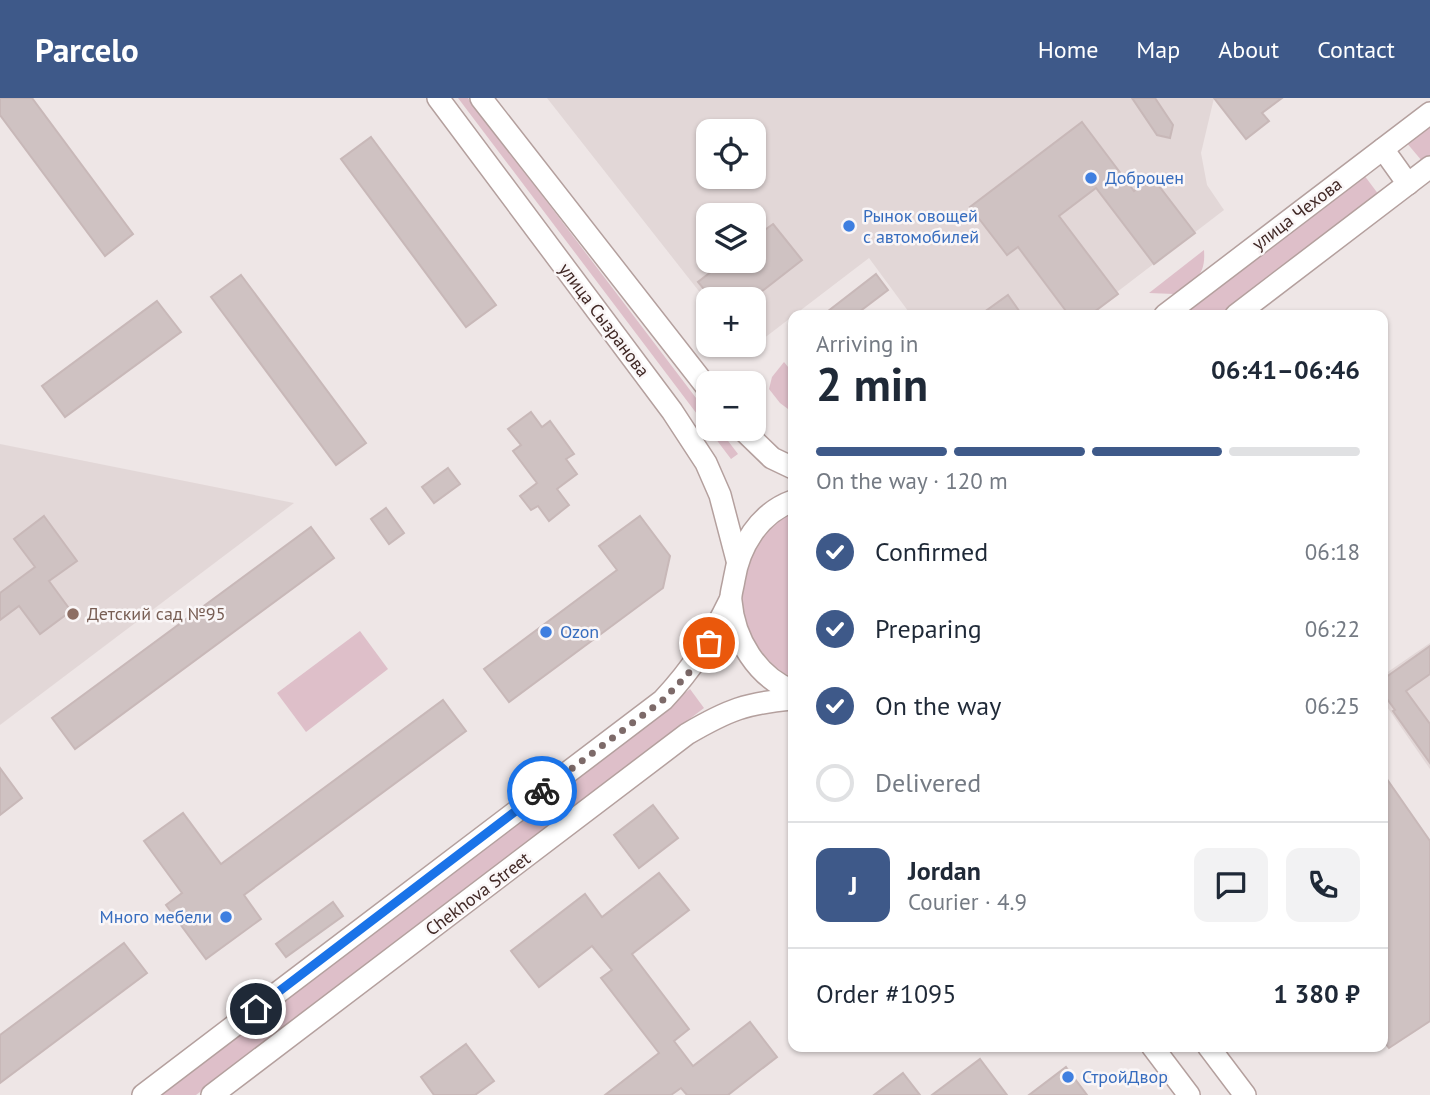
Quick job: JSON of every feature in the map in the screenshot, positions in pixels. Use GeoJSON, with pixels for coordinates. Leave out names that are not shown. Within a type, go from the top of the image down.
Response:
{"type":"FeatureCollection","features":[{"type":"Feature","properties":{"kind":"main road","name":"улица Сызранова"},"geometry":{"type":"LineString","coordinates":[[438,98],[672,411],[706,463],[720,495],[737,560]]}},
{"type":"Feature","properties":{"kind":"main road"},"geometry":{"type":"LineString","coordinates":[[481,98],[696,373]]}},
{"type":"Feature","properties":{"kind":"main road","name":"улица Чехова"},"geometry":{"type":"LineString","coordinates":[[1172,310],[1430,113]]}},
{"type":"Feature","properties":{"kind":"main road"},"geometry":{"type":"LineString","coordinates":[[1383,149],[1408,184]]}},
{"type":"Feature","properties":{"kind":"main road"},"geometry":{"type":"LineString","coordinates":[[1243,310],[1430,167]]}},
{"type":"Feature","properties":{"kind":"main road"},"geometry":{"type":"LineString","coordinates":[[754,441],[772,458],[788,466]]}},
{"type":"Feature","properties":{"kind":"main road"},"geometry":{"type":"LineString","coordinates":[[143,1095],[663,700],[688,674],[709,643],[730,600],[737,560],[751,533],[767,516],[788,504]]}},
{"type":"Feature","properties":{"kind":"main road"},"geometry":{"type":"LineString","coordinates":[[730,600],[742,644],[761,670],[788,689]]}},
{"type":"Feature","properties":{"kind":"main road","name":"Chekhova Street"},"geometry":{"type":"LineString","coordinates":[[212,1095],[687,734],[720,715],[755,703],[788,700]]}},
{"type":"Feature","properties":{"kind":"main road"},"geometry":{"type":"LineString","coordinates":[[1157,1052],[1189,1095]]}},
{"type":"Feature","properties":{"kind":"main road"},"geometry":{"type":"LineString","coordinates":[[1213,1052],[1245,1095]]}},
{"type":"Feature","properties":{"kind":"shaded area"},"geometry":{"type":"Polygon","coordinates":[[[458,98],[468,98],[696,398],[696,413],[458,98]]]}},
{"type":"Feature","properties":{"kind":"shaded area"},"geometry":{"type":"Polygon","coordinates":[[[547,98],[1214,98],[1201,153],[1207,185],[1224,210],[1094,310],[907,310],[869,258],[801,310],[788,310],[788,320],[766,337],[766,287],[696,287],[547,98]]]}},
{"type":"Feature","properties":{"kind":"shaded area"},"geometry":{"type":"Polygon","coordinates":[[[1430,124],[1430,155],[1422,161],[1406,142],[1430,124]]]}},
{"type":"Feature","properties":{"kind":"shaded area"},"geometry":{"type":"Polygon","coordinates":[[[1364,175],[1379,195],[1230,310],[1188,310],[1364,175]]]}},
{"type":"Feature","properties":{"kind":"shaded area"},"geometry":{"type":"Polygon","coordinates":[[[1204,250],[1203,267],[1193,281],[1174,294],[1149,293],[1204,250]]]}},
{"type":"Feature","properties":{"kind":"shaded area"},"geometry":{"type":"Polygon","coordinates":[[[784,362],[788,367],[788,409],[769,389],[772,377],[784,362]]]}},
{"type":"Feature","properties":{"kind":"shaded area"},"geometry":{"type":"Polygon","coordinates":[[[717,441],[728,441],[738,454],[731,459],[717,441]]]}},
{"type":"Feature","properties":{"kind":"shaded area","name":"Детский сад №95"},"geometry":{"type":"Polygon","coordinates":[[[0,444],[294,503],[0,725],[0,444]]]}},
{"type":"Feature","properties":{"kind":"shaded area"},"geometry":{"type":"Polygon","coordinates":[[[788,515],[788,675],[766,658],[756,644],[744,613],[742,596],[743,579],[750,555],[759,540],[788,515]]]}},
{"type":"Feature","properties":{"kind":"shaded area"},"geometry":{"type":"Polygon","coordinates":[[[360,631],[388,669],[306,732],[277,693],[360,631]]]}},
{"type":"Feature","properties":{"kind":"shaded area"},"geometry":{"type":"Polygon","coordinates":[[[1430,643],[1430,769],[1388,708],[1388,672],[1430,643]]]}},
{"type":"Feature","properties":{"kind":"shaded area"},"geometry":{"type":"Polygon","coordinates":[[[690,689],[704,708],[196,1095],[158,1095],[690,689]]]}},
{"type":"Feature","properties":{"kind":"building"},"geometry":{"type":"Polygon","coordinates":[[[0,98],[32,98],[133,234],[105,256],[0,115],[0,98]]]}},
{"type":"Feature","properties":{"kind":"building"},"geometry":{"type":"Polygon","coordinates":[[[1132,98],[1155,98],[1173,125],[1170,138],[1157,135],[1132,98]]]}},
{"type":"Feature","properties":{"kind":"building"},"geometry":{"type":"Polygon","coordinates":[[[1214,98],[1282,98],[1262,113],[1269,121],[1246,139],[1214,98]]]}},
{"type":"Feature","properties":{"kind":"building"},"geometry":{"type":"Polygon","coordinates":[[[1082,122],[1134,191],[1152,177],[1195,233],[1154,264],[1096,188],[1059,216],[1118,294],[1097,310],[1065,310],[1018,247],[1007,255],[970,207],[1082,122]]]}},
{"type":"Feature","properties":{"kind":"building"},"geometry":{"type":"Polygon","coordinates":[[[371,137],[496,305],[466,327],[341,159],[371,137]]]}},
{"type":"Feature","properties":{"kind":"building"},"geometry":{"type":"Polygon","coordinates":[[[773,224],[802,260],[766,288],[702,287],[698,282],[710,273],[766,273],[766,229],[773,224]]]}},
{"type":"Feature","properties":{"kind":"building"},"geometry":{"type":"Polygon","coordinates":[[[876,274],[888,290],[862,310],[829,310],[876,274]]]}},
{"type":"Feature","properties":{"kind":"building"},"geometry":{"type":"Polygon","coordinates":[[[241,275],[366,443],[336,465],[211,297],[241,275]]]}},
{"type":"Feature","properties":{"kind":"building"},"geometry":{"type":"Polygon","coordinates":[[[1008,295],[1018,310],[987,310],[1008,295]]]}},
{"type":"Feature","properties":{"kind":"building"},"geometry":{"type":"Polygon","coordinates":[[[157,301],[181,332],[65,417],[42,386],[157,301]]]}},
{"type":"Feature","properties":{"kind":"building"},"geometry":{"type":"Polygon","coordinates":[[[531,412],[542,427],[550,421],[574,454],[566,459],[577,474],[557,489],[569,505],[549,521],[538,506],[531,510],[520,496],[537,483],[513,451],[521,445],[508,429],[531,412]]]}},
{"type":"Feature","properties":{"kind":"building"},"geometry":{"type":"Polygon","coordinates":[[[448,468],[460,484],[434,503],[422,487],[448,468]]]}},
{"type":"Feature","properties":{"kind":"building"},"geometry":{"type":"Polygon","coordinates":[[[386,508],[404,533],[389,544],[371,519],[386,508]]]}},
{"type":"Feature","properties":{"kind":"building"},"geometry":{"type":"Polygon","coordinates":[[[44,516],[77,561],[49,581],[71,611],[40,634],[19,606],[0,620],[0,593],[35,567],[14,539],[44,516]]]}},
{"type":"Feature","properties":{"kind":"building"},"geometry":{"type":"Polygon","coordinates":[[[640,516],[670,556],[663,588],[509,702],[484,669],[617,570],[599,546],[640,516]]]}},
{"type":"Feature","properties":{"kind":"building"},"geometry":{"type":"Polygon","coordinates":[[[311,527],[334,558],[75,749],[52,718],[311,527]]]}},
{"type":"Feature","properties":{"kind":"building"},"geometry":{"type":"Polygon","coordinates":[[[1430,646],[1430,674],[1406,691],[1430,724],[1430,763],[1393,711],[1395,710],[1388,700],[1388,676],[1430,646]]]}},
{"type":"Feature","properties":{"kind":"building"},"geometry":{"type":"Polygon","coordinates":[[[443,700],[466,731],[244,895],[261,919],[206,959],[166,905],[182,893],[144,841],[183,813],[221,864],[443,700]]]}},
{"type":"Feature","properties":{"kind":"building"},"geometry":{"type":"Polygon","coordinates":[[[0,768],[22,798],[0,815],[0,768]]]}},
{"type":"Feature","properties":{"kind":"building"},"geometry":{"type":"Polygon","coordinates":[[[1388,781],[1430,841],[1430,1021],[1389,1048],[1388,781]]]}},
{"type":"Feature","properties":{"kind":"building"},"geometry":{"type":"Polygon","coordinates":[[[653,805],[678,838],[639,868],[614,835],[653,805]]]}},
{"type":"Feature","properties":{"kind":"building"},"geometry":{"type":"Polygon","coordinates":[[[659,873],[689,910],[632,954],[689,1029],[674,1041],[693,1066],[750,1022],[777,1057],[728,1095],[687,1095],[681,1088],[671,1095],[605,1095],[659,1053],[601,978],[612,970],[592,946],[539,987],[511,951],[585,894],[602,917],[659,873]]]}},
{"type":"Feature","properties":{"kind":"building"},"geometry":{"type":"Polygon","coordinates":[[[333,902],[343,916],[286,957],[276,944],[333,902]]]}},
{"type":"Feature","properties":{"kind":"building"},"geometry":{"type":"Polygon","coordinates":[[[124,943],[147,973],[0,1083],[0,1035],[124,943]]]}},
{"type":"Feature","properties":{"kind":"building"},"geometry":{"type":"Polygon","coordinates":[[[466,1044],[494,1081],[475,1095],[434,1095],[421,1077],[466,1044]]]}},
{"type":"Feature","properties":{"kind":"building"},"geometry":{"type":"Polygon","coordinates":[[[980,1059],[1007,1095],[932,1095],[980,1059]]]}},
{"type":"Feature","properties":{"kind":"building"},"geometry":{"type":"Polygon","coordinates":[[[1066,1067],[1087,1095],[1029,1095],[1066,1067]]]}},
{"type":"Feature","properties":{"kind":"building"},"geometry":{"type":"Polygon","coordinates":[[[903,1073],[920,1095],[874,1095],[903,1073]]]}},
{"type":"Feature","properties":{"kind":"way so far"},"geometry":{"type":"LineString","coordinates":[[542,791],[663,700],[688,674],[709,643]]}},
{"type":"Feature","properties":{"kind":"place","name":"Доброцен"},"geometry":{"type":"Point","coordinates":[1091,178]}},
{"type":"Feature","properties":{"kind":"place","name":"Рынок овощей с автомобилей"},"geometry":{"type":"Point","coordinates":[849,226]}},
{"type":"Feature","properties":{"kind":"place","name":"Детский сад №95"},"geometry":{"type":"Point","coordinates":[73,614]}},
{"type":"Feature","properties":{"kind":"place","name":"Ozon"},"geometry":{"type":"Point","coordinates":[546,632]}},
{"type":"Feature","properties":{"kind":"place","name":"Много мебели"},"geometry":{"type":"Point","coordinates":[226,917]}},
{"type":"Feature","properties":{"kind":"place","name":"СтройДвор"},"geometry":{"type":"Point","coordinates":[1068,1077]}},
{"type":"Feature","properties":{"kind":"route"},"geometry":{"type":"LineString","coordinates":[[256,1009],[542,791]]}}]}
